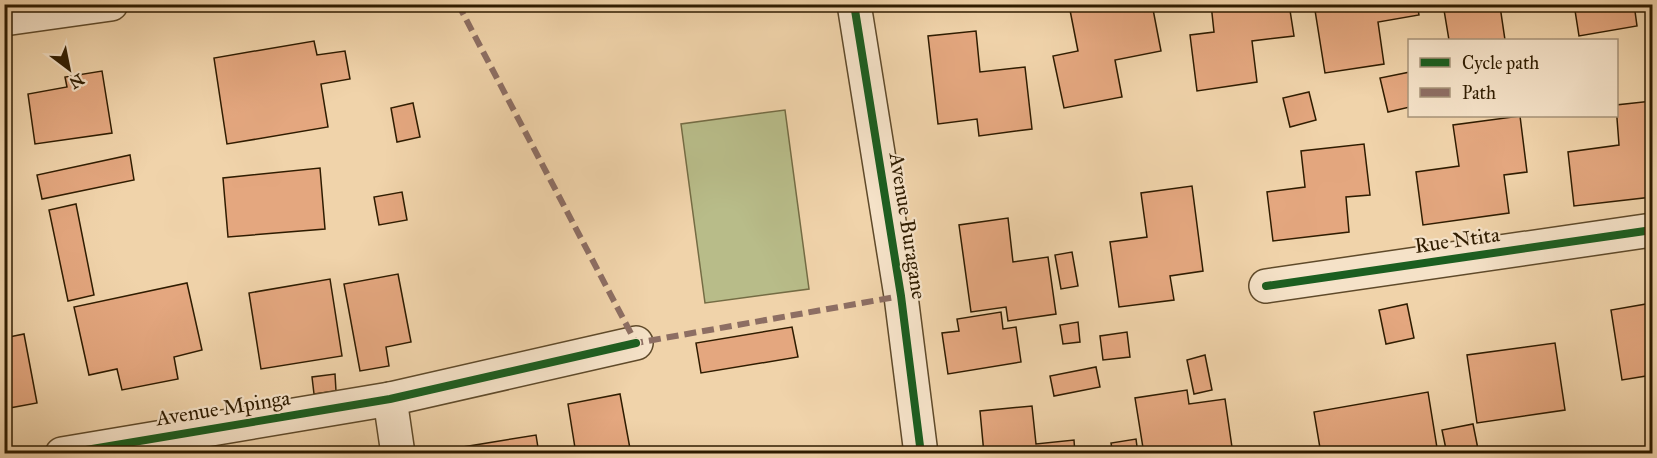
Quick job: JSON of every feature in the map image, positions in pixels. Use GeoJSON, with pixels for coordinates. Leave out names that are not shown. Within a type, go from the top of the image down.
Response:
{"type":"FeatureCollection","features":[{"type":"Feature","properties":{"kind":"street"},"geometry":{"type":"LineString","coordinates":[[4,20],[111,4]]}},
{"type":"Feature","properties":{"kind":"street","name":"Avenue Buragane"},"geometry":{"type":"LineString","coordinates":[[854,4],[901,296],[921,453]]}},
{"type":"Feature","properties":{"kind":"street","name":"Rue Ntita"},"geometry":{"type":"LineString","coordinates":[[1266,286],[1653,230]]}},
{"type":"Feature","properties":{"kind":"street","name":"Avenue Mpinga"},"geometry":{"type":"LineString","coordinates":[[62,453],[390,399],[636,343]]}},
{"type":"Feature","properties":{"kind":"street"},"geometry":{"type":"LineString","coordinates":[[390,399],[398,453]]}},
{"type":"Feature","properties":{"kind":"green space"},"geometry":{"type":"Polygon","coordinates":[[[785,110],[809,289],[705,303],[681,124],[785,110]]]}},
{"type":"Feature","properties":{"kind":"building"},"geometry":{"type":"Polygon","coordinates":[[[1152,4],[1161,51],[1115,60],[1122,97],[1064,108],[1053,56],[1078,51],[1069,5],[1152,4]]]}},
{"type":"Feature","properties":{"kind":"building"},"geometry":{"type":"Polygon","coordinates":[[[1211,4],[1289,4],[1294,36],[1252,41],[1257,82],[1197,91],[1190,35],[1214,32],[1211,4]]]}},
{"type":"Feature","properties":{"kind":"building"},"geometry":{"type":"Polygon","coordinates":[[[1314,4],[1417,4],[1419,15],[1378,22],[1384,64],[1325,73],[1314,4]]]}},
{"type":"Feature","properties":{"kind":"building"},"geometry":{"type":"Polygon","coordinates":[[[1443,4],[1510,4],[1500,6],[1505,39],[1449,39],[1443,4]]]}},
{"type":"Feature","properties":{"kind":"building"},"geometry":{"type":"Polygon","coordinates":[[[1574,4],[1634,4],[1637,26],[1579,36],[1574,4]]]}},
{"type":"Feature","properties":{"kind":"building"},"geometry":{"type":"Polygon","coordinates":[[[976,31],[980,72],[1025,67],[1032,129],[979,136],[977,119],[938,124],[928,36],[976,31]]]}},
{"type":"Feature","properties":{"kind":"building"},"geometry":{"type":"Polygon","coordinates":[[[314,41],[317,55],[345,51],[350,79],[321,84],[328,127],[227,144],[214,58],[314,41]]]}},
{"type":"Feature","properties":{"kind":"building"},"geometry":{"type":"Polygon","coordinates":[[[102,71],[112,133],[35,144],[28,94],[67,87],[65,77],[102,71]]]}},
{"type":"Feature","properties":{"kind":"building"},"geometry":{"type":"Polygon","coordinates":[[[1408,72],[1408,107],[1388,112],[1380,78],[1408,72]]]}},
{"type":"Feature","properties":{"kind":"building"},"geometry":{"type":"Polygon","coordinates":[[[1309,92],[1316,120],[1290,127],[1283,98],[1309,92]]]}},
{"type":"Feature","properties":{"kind":"building"},"geometry":{"type":"Polygon","coordinates":[[[1652,101],[1652,197],[1574,206],[1568,152],[1619,145],[1618,105],[1652,101]]]}},
{"type":"Feature","properties":{"kind":"building"},"geometry":{"type":"Polygon","coordinates":[[[413,103],[420,137],[397,142],[391,108],[413,103]]]}},
{"type":"Feature","properties":{"kind":"building"},"geometry":{"type":"Polygon","coordinates":[[[1520,117],[1527,172],[1504,175],[1509,213],[1423,225],[1416,172],[1459,166],[1453,125],[1520,117]]]}},
{"type":"Feature","properties":{"kind":"building"},"geometry":{"type":"Polygon","coordinates":[[[1364,144],[1370,195],[1346,197],[1349,232],[1273,241],[1267,192],[1305,187],[1301,151],[1364,144]]]}},
{"type":"Feature","properties":{"kind":"building"},"geometry":{"type":"Polygon","coordinates":[[[130,155],[134,180],[42,199],[37,175],[130,155]]]}},
{"type":"Feature","properties":{"kind":"building"},"geometry":{"type":"Polygon","coordinates":[[[320,168],[325,229],[228,237],[223,178],[320,168]]]}},
{"type":"Feature","properties":{"kind":"building"},"geometry":{"type":"Polygon","coordinates":[[[1192,186],[1203,271],[1170,276],[1174,300],[1119,307],[1110,242],[1147,237],[1141,193],[1192,186]]]}},
{"type":"Feature","properties":{"kind":"building"},"geometry":{"type":"Polygon","coordinates":[[[402,192],[407,220],[379,225],[374,197],[402,192]]]}},
{"type":"Feature","properties":{"kind":"building"},"geometry":{"type":"Polygon","coordinates":[[[76,204],[94,295],[68,301],[49,210],[76,204]]]}},
{"type":"Feature","properties":{"kind":"building"},"geometry":{"type":"Polygon","coordinates":[[[1008,218],[1013,262],[1048,257],[1056,314],[1008,321],[1006,307],[971,312],[959,225],[1008,218]]]}},
{"type":"Feature","properties":{"kind":"building"},"geometry":{"type":"Polygon","coordinates":[[[1072,252],[1078,286],[1061,289],[1055,255],[1072,252]]]}},
{"type":"Feature","properties":{"kind":"building"},"geometry":{"type":"Polygon","coordinates":[[[398,274],[411,342],[386,347],[389,366],[360,371],[344,284],[398,274]]]}},
{"type":"Feature","properties":{"kind":"building"},"geometry":{"type":"Polygon","coordinates":[[[330,279],[342,356],[261,369],[249,293],[330,279]]]}},
{"type":"Feature","properties":{"kind":"building"},"geometry":{"type":"Polygon","coordinates":[[[187,283],[202,350],[174,357],[178,379],[122,390],[117,369],[89,375],[74,307],[187,283]]]}},
{"type":"Feature","properties":{"kind":"building"},"geometry":{"type":"Polygon","coordinates":[[[1652,303],[1652,375],[1622,380],[1611,310],[1652,303]]]}},
{"type":"Feature","properties":{"kind":"building"},"geometry":{"type":"Polygon","coordinates":[[[1407,304],[1414,338],[1386,344],[1379,310],[1407,304]]]}},
{"type":"Feature","properties":{"kind":"building"},"geometry":{"type":"Polygon","coordinates":[[[1001,312],[1003,329],[1016,327],[1021,362],[948,374],[942,333],[959,331],[957,319],[1001,312]]]}},
{"type":"Feature","properties":{"kind":"building"},"geometry":{"type":"Polygon","coordinates":[[[1078,322],[1080,342],[1063,344],[1060,325],[1078,322]]]}},
{"type":"Feature","properties":{"kind":"building"},"geometry":{"type":"Polygon","coordinates":[[[792,327],[798,357],[701,373],[696,343],[792,327]]]}},
{"type":"Feature","properties":{"kind":"building"},"geometry":{"type":"Polygon","coordinates":[[[1127,332],[1130,357],[1103,360],[1100,336],[1127,332]]]}},
{"type":"Feature","properties":{"kind":"building"},"geometry":{"type":"Polygon","coordinates":[[[24,334],[37,403],[4,409],[4,338],[24,334]]]}},
{"type":"Feature","properties":{"kind":"building"},"geometry":{"type":"Polygon","coordinates":[[[1555,343],[1565,410],[1477,423],[1467,355],[1555,343]]]}},
{"type":"Feature","properties":{"kind":"building"},"geometry":{"type":"Polygon","coordinates":[[[1205,355],[1212,390],[1194,394],[1187,360],[1205,355]]]}},
{"type":"Feature","properties":{"kind":"building"},"geometry":{"type":"Polygon","coordinates":[[[1096,367],[1100,387],[1054,396],[1050,376],[1096,367]]]}},
{"type":"Feature","properties":{"kind":"building"},"geometry":{"type":"Polygon","coordinates":[[[335,374],[336,391],[314,394],[312,377],[335,374]]]}},
{"type":"Feature","properties":{"kind":"building"},"geometry":{"type":"Polygon","coordinates":[[[1187,390],[1189,404],[1225,399],[1233,454],[1144,454],[1135,398],[1187,390]]]}},
{"type":"Feature","properties":{"kind":"building"},"geometry":{"type":"Polygon","coordinates":[[[1428,392],[1438,454],[1321,454],[1314,412],[1428,392]]]}},
{"type":"Feature","properties":{"kind":"building"},"geometry":{"type":"Polygon","coordinates":[[[620,394],[631,454],[576,454],[568,404],[620,394]]]}},
{"type":"Feature","properties":{"kind":"building"},"geometry":{"type":"Polygon","coordinates":[[[1032,406],[1036,444],[1074,440],[1075,454],[984,454],[980,411],[1032,406]]]}},
{"type":"Feature","properties":{"kind":"building"},"geometry":{"type":"Polygon","coordinates":[[[1473,424],[1479,454],[1447,454],[1442,430],[1473,424]]]}},
{"type":"Feature","properties":{"kind":"building"},"geometry":{"type":"Polygon","coordinates":[[[536,435],[539,454],[457,454],[457,448],[536,435]]]}},
{"type":"Feature","properties":{"kind":"building"},"geometry":{"type":"Polygon","coordinates":[[[1136,439],[1138,454],[1113,454],[1111,443],[1136,439]]]}},
{"type":"Feature","properties":{"kind":"marked path"},"geometry":{"type":"LineString","coordinates":[[458,4],[636,343],[901,296]]}},
{"type":"Feature","properties":{"kind":"cycle path"},"geometry":{"type":"LineString","coordinates":[[854,4],[901,296],[921,454]]}},
{"type":"Feature","properties":{"kind":"cycle path"},"geometry":{"type":"LineString","coordinates":[[1266,286],[1652,230]]}},
{"type":"Feature","properties":{"kind":"cycle path"},"geometry":{"type":"LineString","coordinates":[[62,454],[390,399],[636,343]]}}]}
